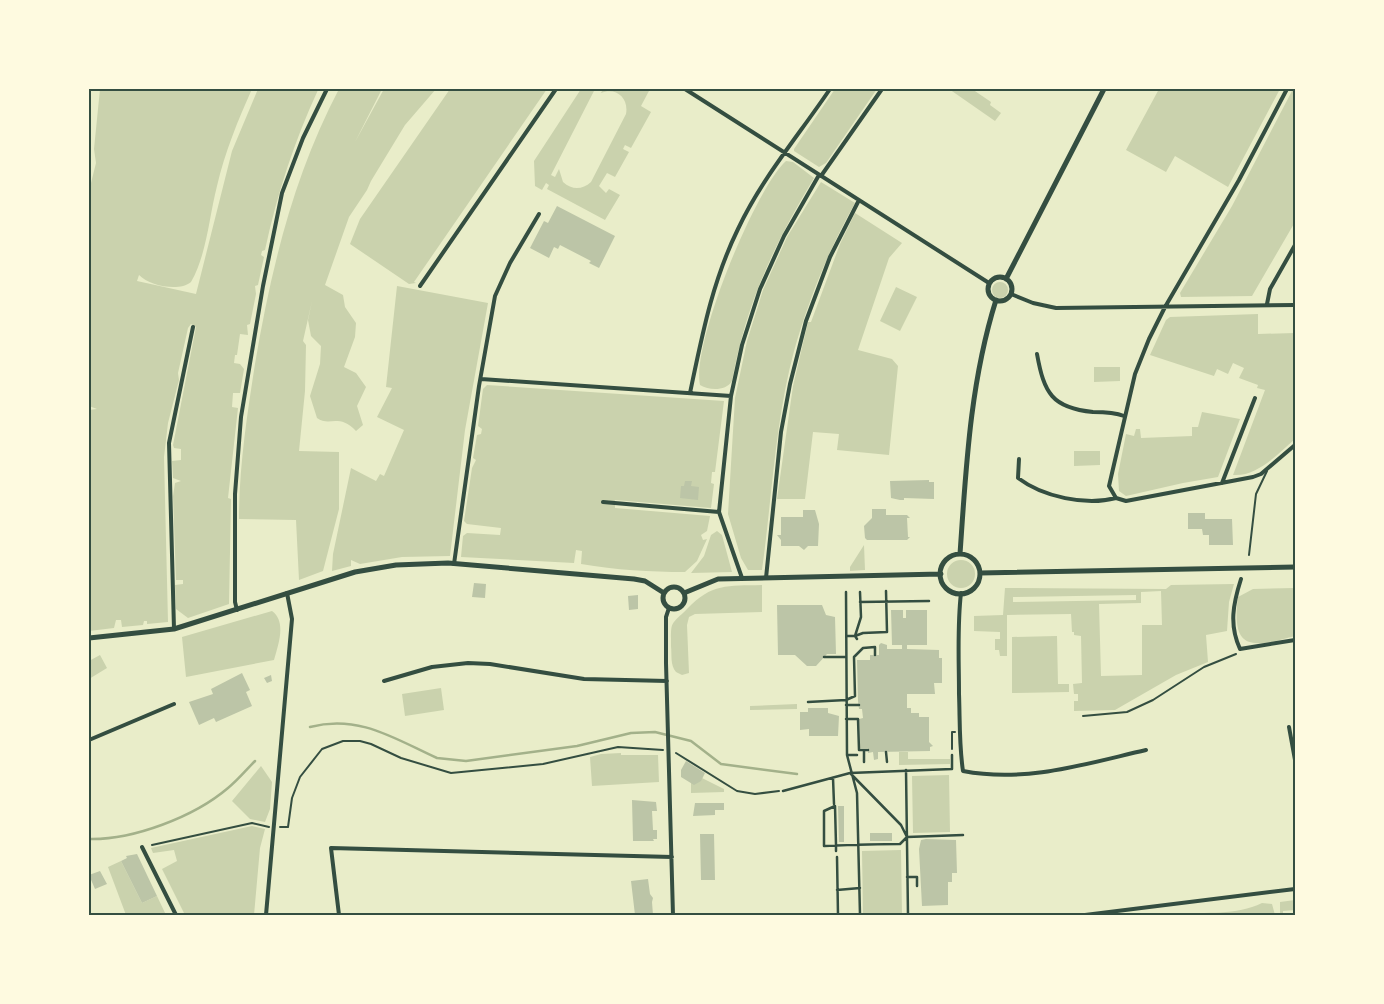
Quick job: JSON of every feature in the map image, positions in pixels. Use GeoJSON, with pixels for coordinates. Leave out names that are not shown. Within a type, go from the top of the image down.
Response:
{"type":"FeatureCollection","features":[{"type":"Feature","properties":{"kind":"main road"},"geometry":{"type":"LineString","coordinates":[[1006,279],[1104,89]]}},
{"type":"Feature","properties":{"kind":"main road"},"geometry":{"type":"LineString","coordinates":[[999,277],[1006,279],[1011,286],[1011,294],[1005,300],[996,300],[988,294],[990,283],[999,277]]}},
{"type":"Feature","properties":{"kind":"main road"},"geometry":{"type":"LineString","coordinates":[[960,554],[966,464],[976,379],[980,354],[996,300]]}},
{"type":"Feature","properties":{"kind":"main road"},"geometry":{"type":"LineString","coordinates":[[960,554],[974,559],[980,573],[975,587],[961,593],[947,588],[941,574],[946,560],[960,554]]}},
{"type":"Feature","properties":{"kind":"main road"},"geometry":{"type":"LineString","coordinates":[[89,638],[174,629],[377,567],[408,564],[454,564],[634,579],[645,581],[664,593]]}},
{"type":"Feature","properties":{"kind":"main road"},"geometry":{"type":"LineString","coordinates":[[980,573],[1295,566]]}},
{"type":"Feature","properties":{"kind":"main road"},"geometry":{"type":"LineString","coordinates":[[684,593],[718,579],[941,574]]}},
{"type":"Feature","properties":{"kind":"main road"},"geometry":{"type":"LineString","coordinates":[[672,587],[679,588],[684,593],[685,599],[682,606],[676,609],[669,608],[663,600],[664,593],[672,587]]}},
{"type":"Feature","properties":{"kind":"street"},"geometry":{"type":"LineString","coordinates":[[237,610],[235,602],[235,494],[240,427],[262,286],[285,187],[302,138],[327,89]]}},
{"type":"Feature","properties":{"kind":"street"},"geometry":{"type":"LineString","coordinates":[[420,286],[556,89]]}},
{"type":"Feature","properties":{"kind":"street"},"geometry":{"type":"LineString","coordinates":[[685,89],[990,283]]}},
{"type":"Feature","properties":{"kind":"street"},"geometry":{"type":"LineString","coordinates":[[690,393],[705,317],[719,276],[742,221],[830,89]]}},
{"type":"Feature","properties":{"kind":"street"},"geometry":{"type":"LineString","coordinates":[[742,578],[718,512],[731,396],[742,345],[760,289],[784,236],[820,176],[882,89]]}},
{"type":"Feature","properties":{"kind":"street"},"geometry":{"type":"LineString","coordinates":[[1116,498],[1109,486],[1135,374],[1165,307],[1239,180],[1287,89]]}},
{"type":"Feature","properties":{"kind":"street"},"geometry":{"type":"LineString","coordinates":[[766,578],[781,432],[790,384],[806,321],[830,257],[859,200]]}},
{"type":"Feature","properties":{"kind":"street"},"geometry":{"type":"LineString","coordinates":[[454,564],[495,296],[510,262],[539,214]]}},
{"type":"Feature","properties":{"kind":"street"},"geometry":{"type":"LineString","coordinates":[[1267,304],[1270,289],[1295,245]]}},
{"type":"Feature","properties":{"kind":"street"},"geometry":{"type":"LineString","coordinates":[[1011,294],[1033,303],[1056,308],[1295,305]]}},
{"type":"Feature","properties":{"kind":"street"},"geometry":{"type":"LineString","coordinates":[[174,629],[169,443],[193,327]]}},
{"type":"Feature","properties":{"kind":"street"},"geometry":{"type":"LineString","coordinates":[[1037,354],[1044,382],[1060,403],[1071,410],[1124,416]]}},
{"type":"Feature","properties":{"kind":"street"},"geometry":{"type":"LineString","coordinates":[[481,379],[731,396]]}},
{"type":"Feature","properties":{"kind":"street"},"geometry":{"type":"LineString","coordinates":[[1222,483],[1255,398]]}},
{"type":"Feature","properties":{"kind":"street"},"geometry":{"type":"LineString","coordinates":[[1019,459],[1018,478],[1037,489],[1057,496],[1091,501],[1116,498],[1126,501],[1253,477],[1268,468],[1295,445]]}},
{"type":"Feature","properties":{"kind":"street"},"geometry":{"type":"LineString","coordinates":[[603,502],[718,512]]}},
{"type":"Feature","properties":{"kind":"street"},"geometry":{"type":"LineString","coordinates":[[1241,579],[1232,614],[1235,639],[1240,649],[1295,640]]}},
{"type":"Feature","properties":{"kind":"street"},"geometry":{"type":"LineString","coordinates":[[846,636],[856,638],[863,633],[887,632],[886,591]]}},
{"type":"Feature","properties":{"kind":"street"},"geometry":{"type":"LineString","coordinates":[[846,592],[846,719],[850,773],[857,793],[860,915]]}},
{"type":"Feature","properties":{"kind":"street"},"geometry":{"type":"LineString","coordinates":[[856,638],[861,617],[860,592]]}},
{"type":"Feature","properties":{"kind":"street"},"geometry":{"type":"LineString","coordinates":[[266,915],[292,619],[287,593]]}},
{"type":"Feature","properties":{"kind":"street"},"geometry":{"type":"LineString","coordinates":[[961,593],[959,671],[960,755],[963,771],[1015,776],[1038,774],[1146,750]]}},
{"type":"Feature","properties":{"kind":"street"},"geometry":{"type":"LineString","coordinates":[[860,602],[929,601]]}},
{"type":"Feature","properties":{"kind":"street"},"geometry":{"type":"LineString","coordinates":[[669,608],[666,617],[673,915]]}},
{"type":"Feature","properties":{"kind":"street"},"geometry":{"type":"LineString","coordinates":[[808,702],[846,700],[855,696],[854,657],[862,646],[875,647],[875,655]]}},
{"type":"Feature","properties":{"kind":"street"},"geometry":{"type":"LineString","coordinates":[[824,657],[846,657]]}},
{"type":"Feature","properties":{"kind":"street"},"geometry":{"type":"LineString","coordinates":[[384,681],[432,667],[468,663],[490,664],[584,679],[667,681]]}},
{"type":"Feature","properties":{"kind":"street"},"geometry":{"type":"LineString","coordinates":[[89,740],[174,704]]}},
{"type":"Feature","properties":{"kind":"street"},"geometry":{"type":"LineString","coordinates":[[846,705],[859,705]]}},
{"type":"Feature","properties":{"kind":"street"},"geometry":{"type":"LineString","coordinates":[[846,719],[858,719],[859,750],[866,750],[864,754],[865,772]]}},
{"type":"Feature","properties":{"kind":"street"},"geometry":{"type":"LineString","coordinates":[[1288,727],[1295,760]]}},
{"type":"Feature","properties":{"kind":"street"},"geometry":{"type":"LineString","coordinates":[[886,752],[887,771]]}},
{"type":"Feature","properties":{"kind":"street"},"geometry":{"type":"LineString","coordinates":[[848,755],[864,754]]}},
{"type":"Feature","properties":{"kind":"street"},"geometry":{"type":"LineString","coordinates":[[782,790],[850,773],[952,769],[952,755]]}},
{"type":"Feature","properties":{"kind":"street"},"geometry":{"type":"LineString","coordinates":[[921,765],[921,770]]}},
{"type":"Feature","properties":{"kind":"street"},"geometry":{"type":"LineString","coordinates":[[906,770],[908,915]]}},
{"type":"Feature","properties":{"kind":"street"},"geometry":{"type":"LineString","coordinates":[[850,773],[901,825],[907,837]]}},
{"type":"Feature","properties":{"kind":"street"},"geometry":{"type":"LineString","coordinates":[[833,778],[834,804]]}},
{"type":"Feature","properties":{"kind":"street"},"geometry":{"type":"LineString","coordinates":[[836,851],[836,845],[835,806],[824,811],[824,846],[836,845],[858,844],[900,844],[907,837],[962,835]]}},
{"type":"Feature","properties":{"kind":"street"},"geometry":{"type":"LineString","coordinates":[[142,847],[176,915]]}},
{"type":"Feature","properties":{"kind":"street"},"geometry":{"type":"LineString","coordinates":[[339,915],[331,848],[672,857]]}},
{"type":"Feature","properties":{"kind":"street"},"geometry":{"type":"LineString","coordinates":[[837,857],[838,915]]}},
{"type":"Feature","properties":{"kind":"street"},"geometry":{"type":"LineString","coordinates":[[907,877],[917,877],[917,886]]}},
{"type":"Feature","properties":{"kind":"street"},"geometry":{"type":"LineString","coordinates":[[837,890],[860,888]]}},
{"type":"Feature","properties":{"kind":"street"},"geometry":{"type":"LineString","coordinates":[[1085,915],[1295,889]]}},
{"type":"Feature","properties":{"kind":"lane"},"geometry":{"type":"LineString","coordinates":[[1249,555],[1256,494],[1268,468]]}},
{"type":"Feature","properties":{"kind":"path"},"geometry":{"type":"LineString","coordinates":[[1083,716],[1118,714],[1153,700],[1187,676],[1236,654],[1240,649]]}},
{"type":"Feature","properties":{"kind":"path"},"geometry":{"type":"LineString","coordinates":[[952,732],[952,755]]}},
{"type":"Feature","properties":{"kind":"path"},"geometry":{"type":"LineString","coordinates":[[279,827],[288,827],[292,798],[300,777],[311,762],[322,750],[343,741],[360,741],[371,744],[401,758],[451,773],[543,764],[618,747],[663,750]]}},
{"type":"Feature","properties":{"kind":"path"},"geometry":{"type":"LineString","coordinates":[[676,753],[737,791],[755,794],[782,790]]}},
{"type":"Feature","properties":{"kind":"path"},"geometry":{"type":"LineString","coordinates":[[152,845],[252,823],[268,827]]}},
{"type":"Feature","properties":{"kind":"green space"},"geometry":{"type":"Polygon","coordinates":[[[100,89],[252,89],[237,124],[220,173],[201,260],[191,282],[179,287],[157,285],[139,275],[137,281],[196,294],[232,151],[258,89],[318,90],[294,149],[281,188],[265,250],[262,251],[261,255],[264,257],[258,285],[255,286],[256,294],[250,324],[247,325],[248,335],[240,334],[237,355],[235,355],[234,363],[240,364],[244,369],[240,393],[233,393],[232,407],[238,408],[228,498],[231,499],[229,604],[188,618],[176,609],[175,585],[183,584],[183,580],[176,580],[173,496],[175,483],[181,481],[173,478],[172,461],[181,460],[181,449],[174,448],[173,445],[196,327],[191,324],[188,328],[178,373],[179,380],[168,423],[164,457],[168,622],[147,624],[147,621],[144,621],[143,625],[122,627],[121,620],[116,620],[114,628],[89,631],[89,410],[97,409],[89,406],[89,191],[96,163],[94,149],[100,89]]]}},
{"type":"Feature","properties":{"kind":"green space"},"geometry":{"type":"Polygon","coordinates":[[[339,89],[382,89],[355,142],[384,89],[436,89],[405,125],[349,217],[325,285],[343,295],[345,307],[356,323],[355,337],[344,367],[356,373],[366,387],[357,406],[363,425],[356,431],[339,421],[326,421],[317,418],[310,396],[320,364],[321,346],[311,336],[308,320],[312,301],[303,341],[306,345],[305,391],[299,451],[339,452],[339,509],[323,571],[299,580],[296,520],[239,519],[240,480],[246,422],[261,328],[277,258],[286,223],[309,154],[339,89]]]}},
{"type":"Feature","properties":{"kind":"green space"},"geometry":{"type":"Polygon","coordinates":[[[450,89],[547,89],[414,282],[416,283],[409,284],[350,244],[360,219],[450,89]]]}},
{"type":"Feature","properties":{"kind":"green space"},"geometry":{"type":"Polygon","coordinates":[[[581,89],[595,89],[551,175],[555,177],[559,169],[563,182],[570,187],[577,188],[591,182],[626,114],[625,103],[620,95],[612,92],[601,93],[603,89],[650,89],[641,106],[651,112],[631,148],[625,145],[623,149],[629,152],[615,177],[607,173],[599,186],[606,193],[609,189],[620,195],[605,220],[547,189],[549,185],[546,183],[542,190],[535,186],[534,161],[581,89]]]}},
{"type":"Feature","properties":{"kind":"green space"},"geometry":{"type":"Polygon","coordinates":[[[835,89],[877,89],[826,163],[819,167],[794,151],[794,149],[835,89]]]}},
{"type":"Feature","properties":{"kind":"green space"},"geometry":{"type":"Polygon","coordinates":[[[949,89],[972,89],[991,102],[990,105],[1001,113],[995,121],[949,89]]]}},
{"type":"Feature","properties":{"kind":"green space"},"geometry":{"type":"Polygon","coordinates":[[[1159,89],[1280,89],[1228,187],[1175,156],[1166,172],[1126,150],[1159,89]]]}},
{"type":"Feature","properties":{"kind":"green space"},"geometry":{"type":"Polygon","coordinates":[[[1293,89],[1295,89],[1295,222],[1252,296],[1181,297],[1180,293],[1232,206],[1293,89]]]}},
{"type":"Feature","properties":{"kind":"green space"},"geometry":{"type":"Polygon","coordinates":[[[786,161],[793,162],[814,178],[786,227],[763,275],[745,326],[732,381],[726,387],[718,389],[704,387],[700,385],[700,365],[705,337],[728,268],[758,202],[773,177],[786,161]]]}},
{"type":"Feature","properties":{"kind":"green space"},"geometry":{"type":"Polygon","coordinates":[[[821,182],[855,203],[836,239],[820,276],[794,351],[782,405],[762,570],[748,570],[741,558],[728,514],[735,398],[747,341],[763,290],[787,237],[821,182]]]}},
{"type":"Feature","properties":{"kind":"green space"},"geometry":{"type":"Polygon","coordinates":[[[855,213],[902,243],[889,258],[858,350],[892,359],[898,366],[889,455],[837,450],[839,434],[813,432],[805,499],[777,499],[793,386],[808,322],[811,322],[840,244],[855,213]]]}},
{"type":"Feature","properties":{"kind":"green space"},"geometry":{"type":"Polygon","coordinates":[[[1000,282],[1008,290],[1000,298],[992,290],[1000,282]]]}},
{"type":"Feature","properties":{"kind":"green space"},"geometry":{"type":"Polygon","coordinates":[[[397,286],[488,303],[465,430],[450,556],[402,557],[360,564],[351,560],[351,566],[332,571],[333,554],[351,468],[376,481],[380,474],[384,476],[404,430],[377,417],[392,388],[386,387],[397,286]]]}},
{"type":"Feature","properties":{"kind":"green space"},"geometry":{"type":"Polygon","coordinates":[[[896,287],[917,297],[900,331],[880,321],[896,287]]]}},
{"type":"Feature","properties":{"kind":"green space"},"geometry":{"type":"Polygon","coordinates":[[[1258,314],[1258,334],[1295,333],[1295,439],[1259,468],[1242,475],[1233,475],[1265,390],[1257,388],[1258,385],[1239,378],[1244,368],[1233,363],[1228,374],[1217,369],[1214,376],[1150,355],[1166,320],[1170,317],[1258,314]]]}},
{"type":"Feature","properties":{"kind":"green space"},"geometry":{"type":"Polygon","coordinates":[[[1094,367],[1120,367],[1120,381],[1094,382],[1094,367]]]}},
{"type":"Feature","properties":{"kind":"green space"},"geometry":{"type":"Polygon","coordinates":[[[487,385],[724,401],[715,472],[712,472],[711,483],[714,484],[711,508],[615,500],[615,508],[710,516],[707,531],[701,535],[703,540],[707,539],[697,561],[685,572],[672,572],[620,569],[581,564],[582,551],[576,550],[574,563],[461,557],[463,536],[467,533],[500,535],[501,528],[467,524],[464,521],[472,468],[476,460],[473,458],[477,435],[481,434],[482,429],[478,426],[483,389],[487,385]]]}},
{"type":"Feature","properties":{"kind":"green space"},"geometry":{"type":"Polygon","coordinates":[[[1202,412],[1240,419],[1218,477],[1126,496],[1119,491],[1118,474],[1126,434],[1134,436],[1136,429],[1140,429],[1141,438],[1192,436],[1192,427],[1198,427],[1202,412]]]}},
{"type":"Feature","properties":{"kind":"green space"},"geometry":{"type":"Polygon","coordinates":[[[1074,451],[1100,451],[1100,465],[1074,466],[1074,451]]]}},
{"type":"Feature","properties":{"kind":"green space"},"geometry":{"type":"Polygon","coordinates":[[[717,531],[722,535],[732,572],[691,573],[704,556],[711,535],[717,531]]]}},
{"type":"Feature","properties":{"kind":"green space"},"geometry":{"type":"Polygon","coordinates":[[[864,545],[865,570],[850,571],[850,567],[864,545]]]}},
{"type":"Feature","properties":{"kind":"green space"},"geometry":{"type":"Polygon","coordinates":[[[961,560],[971,564],[975,574],[971,584],[961,588],[951,584],[947,574],[951,564],[961,560]]]}},
{"type":"Feature","properties":{"kind":"green space"},"geometry":{"type":"Polygon","coordinates":[[[1234,584],[1229,602],[1227,631],[1206,635],[1208,662],[1176,675],[1115,710],[1074,711],[1074,701],[1078,701],[1078,694],[1074,694],[1073,684],[1082,683],[1081,636],[1074,635],[1074,632],[1072,632],[1071,614],[1007,615],[1007,656],[1000,656],[999,650],[995,650],[995,639],[1000,639],[1000,632],[974,631],[974,616],[1003,615],[1005,588],[1166,589],[1171,585],[1234,584]],[[1161,591],[1141,592],[1141,603],[1099,604],[1101,676],[1142,675],[1142,625],[1162,625],[1161,591]],[[1136,595],[1013,597],[1013,602],[1136,600],[1136,595]]]}},
{"type":"Feature","properties":{"kind":"green space"},"geometry":{"type":"Polygon","coordinates":[[[762,585],[762,612],[695,614],[689,617],[687,625],[689,673],[682,675],[676,672],[672,660],[671,632],[677,618],[704,594],[712,590],[729,586],[762,585]]]}},
{"type":"Feature","properties":{"kind":"green space"},"geometry":{"type":"Polygon","coordinates":[[[1295,588],[1295,636],[1267,643],[1256,643],[1247,641],[1241,636],[1237,615],[1238,597],[1253,589],[1295,588]]]}},
{"type":"Feature","properties":{"kind":"green space"},"geometry":{"type":"Polygon","coordinates":[[[272,611],[277,616],[280,627],[279,641],[274,660],[186,677],[182,637],[272,611]]]}},
{"type":"Feature","properties":{"kind":"green space"},"geometry":{"type":"Polygon","coordinates":[[[1057,636],[1058,684],[1069,684],[1069,692],[1012,693],[1012,637],[1057,636]]]}},
{"type":"Feature","properties":{"kind":"green space"},"geometry":{"type":"Polygon","coordinates":[[[100,655],[107,668],[89,679],[89,661],[100,655]]]}},
{"type":"Feature","properties":{"kind":"green space"},"geometry":{"type":"Polygon","coordinates":[[[441,688],[444,710],[405,716],[402,694],[441,688]]]}},
{"type":"Feature","properties":{"kind":"green space"},"geometry":{"type":"Polygon","coordinates":[[[797,704],[797,709],[750,710],[750,706],[797,704]]]}},
{"type":"Feature","properties":{"kind":"green space"},"geometry":{"type":"Polygon","coordinates":[[[899,752],[908,752],[908,759],[950,759],[950,764],[899,765],[899,752]]]}},
{"type":"Feature","properties":{"kind":"green space"},"geometry":{"type":"Polygon","coordinates":[[[621,753],[621,755],[658,755],[659,782],[592,786],[590,757],[601,754],[621,753]]]}},
{"type":"Feature","properties":{"kind":"green space"},"geometry":{"type":"Polygon","coordinates":[[[261,766],[272,782],[270,809],[265,822],[250,819],[232,801],[261,766]]]}},
{"type":"Feature","properties":{"kind":"green space"},"geometry":{"type":"Polygon","coordinates":[[[949,775],[950,832],[913,833],[912,776],[949,775]]]}},
{"type":"Feature","properties":{"kind":"green space"},"geometry":{"type":"Polygon","coordinates":[[[702,778],[724,789],[724,792],[691,793],[691,783],[702,778]]]}},
{"type":"Feature","properties":{"kind":"green space"},"geometry":{"type":"Polygon","coordinates":[[[252,826],[265,829],[260,848],[254,915],[185,915],[162,869],[177,861],[174,850],[153,853],[151,848],[252,826]]]}},
{"type":"Feature","properties":{"kind":"green space"},"geometry":{"type":"Polygon","coordinates":[[[901,850],[902,915],[863,915],[862,851],[901,850]]]}},
{"type":"Feature","properties":{"kind":"green space"},"geometry":{"type":"Polygon","coordinates":[[[121,861],[142,903],[157,896],[166,915],[126,915],[108,867],[121,861]]]}},
{"type":"Feature","properties":{"kind":"green space"},"geometry":{"type":"Polygon","coordinates":[[[1295,900],[1295,910],[1283,911],[1283,915],[1280,915],[1280,902],[1295,900]]]}},
{"type":"Feature","properties":{"kind":"green space"},"geometry":{"type":"Polygon","coordinates":[[[1262,903],[1272,904],[1275,915],[1270,915],[1269,913],[1247,915],[1178,915],[1242,910],[1262,903]]]}},
{"type":"Feature","properties":{"kind":"building"},"geometry":{"type":"Polygon","coordinates":[[[557,206],[615,236],[599,268],[589,263],[591,261],[560,245],[558,249],[554,247],[549,258],[530,248],[544,221],[548,223],[557,206]]]}},
{"type":"Feature","properties":{"kind":"building"},"geometry":{"type":"Polygon","coordinates":[[[929,480],[929,482],[934,482],[934,499],[904,498],[904,500],[900,500],[891,498],[890,481],[929,480]]]}},
{"type":"Feature","properties":{"kind":"building"},"geometry":{"type":"Polygon","coordinates":[[[685,481],[692,481],[691,486],[699,487],[698,500],[680,498],[681,486],[684,486],[685,481]]]}},
{"type":"Feature","properties":{"kind":"building"},"geometry":{"type":"Polygon","coordinates":[[[872,509],[886,509],[886,515],[907,515],[910,518],[907,518],[908,537],[910,537],[907,540],[867,540],[865,538],[864,526],[872,518],[872,509]]]}},
{"type":"Feature","properties":{"kind":"building"},"geometry":{"type":"Polygon","coordinates":[[[803,510],[815,510],[819,524],[818,546],[808,546],[804,550],[799,546],[781,546],[781,540],[777,535],[781,535],[781,517],[803,517],[803,510]]]}},
{"type":"Feature","properties":{"kind":"building"},"geometry":{"type":"Polygon","coordinates":[[[1188,513],[1205,513],[1205,519],[1232,519],[1233,545],[1209,545],[1209,535],[1203,535],[1202,529],[1188,529],[1188,513]]]}},
{"type":"Feature","properties":{"kind":"building"},"geometry":{"type":"Polygon","coordinates":[[[474,583],[486,584],[485,598],[472,597],[474,583]]]}},
{"type":"Feature","properties":{"kind":"building"},"geometry":{"type":"Polygon","coordinates":[[[638,595],[638,609],[629,610],[628,596],[638,595]]]}},
{"type":"Feature","properties":{"kind":"building"},"geometry":{"type":"Polygon","coordinates":[[[777,605],[822,605],[826,615],[835,617],[836,654],[827,654],[816,666],[807,666],[795,655],[778,655],[777,605]]]}},
{"type":"Feature","properties":{"kind":"building"},"geometry":{"type":"Polygon","coordinates":[[[891,610],[903,610],[903,618],[906,618],[906,610],[927,610],[927,645],[907,645],[907,649],[939,650],[939,658],[942,658],[942,683],[934,683],[935,694],[907,694],[907,708],[911,708],[911,713],[919,713],[919,717],[929,717],[929,742],[933,746],[930,747],[930,751],[878,752],[878,759],[874,760],[873,752],[868,753],[868,748],[860,748],[859,719],[863,718],[862,709],[859,709],[858,701],[857,660],[870,660],[870,655],[879,655],[879,645],[881,643],[887,645],[887,649],[902,649],[902,645],[892,645],[891,610]]]}},
{"type":"Feature","properties":{"kind":"building"},"geometry":{"type":"Polygon","coordinates":[[[242,673],[250,690],[246,692],[252,706],[216,722],[214,718],[199,725],[189,702],[213,694],[211,689],[242,673]]]}},
{"type":"Feature","properties":{"kind":"building"},"geometry":{"type":"Polygon","coordinates":[[[271,675],[272,681],[267,683],[264,678],[271,675]]]}},
{"type":"Feature","properties":{"kind":"building"},"geometry":{"type":"Polygon","coordinates":[[[808,708],[828,708],[828,713],[839,716],[838,736],[809,736],[809,729],[800,730],[800,712],[808,712],[808,708]]]}},
{"type":"Feature","properties":{"kind":"building"},"geometry":{"type":"Polygon","coordinates":[[[686,761],[705,773],[701,781],[694,785],[681,777],[681,770],[686,761]]]}},
{"type":"Feature","properties":{"kind":"building"},"geometry":{"type":"Polygon","coordinates":[[[632,800],[656,802],[657,811],[652,811],[653,830],[657,830],[657,839],[653,839],[654,841],[633,841],[632,800]]]}},
{"type":"Feature","properties":{"kind":"building"},"geometry":{"type":"Polygon","coordinates":[[[695,803],[724,803],[724,810],[715,810],[715,815],[693,816],[695,803]]]}},
{"type":"Feature","properties":{"kind":"building"},"geometry":{"type":"Polygon","coordinates":[[[838,806],[844,806],[844,842],[839,842],[838,806]]]}},
{"type":"Feature","properties":{"kind":"building"},"geometry":{"type":"Polygon","coordinates":[[[870,833],[892,833],[892,841],[870,841],[870,833]]]}},
{"type":"Feature","properties":{"kind":"building"},"geometry":{"type":"Polygon","coordinates":[[[700,834],[714,834],[715,880],[701,880],[700,834]]]}},
{"type":"Feature","properties":{"kind":"building"},"geometry":{"type":"Polygon","coordinates":[[[921,840],[956,840],[957,873],[952,873],[952,882],[948,882],[948,905],[922,906],[919,849],[921,840]]]}},
{"type":"Feature","properties":{"kind":"building"},"geometry":{"type":"Polygon","coordinates":[[[137,854],[157,896],[142,903],[121,861],[127,858],[126,856],[137,854]]]}},
{"type":"Feature","properties":{"kind":"building"},"geometry":{"type":"Polygon","coordinates":[[[100,871],[107,884],[95,889],[89,875],[100,871]]]}},
{"type":"Feature","properties":{"kind":"building"},"geometry":{"type":"Polygon","coordinates":[[[648,879],[650,894],[653,898],[653,915],[635,915],[631,881],[648,879]]]}},
{"type":"Feature","properties":{"kind":"waterway"},"geometry":{"type":"LineString","coordinates":[[310,727],[328,724],[361,726],[391,736],[437,758],[466,761],[577,746],[631,733],[655,732],[691,741],[721,764],[797,774]]}},
{"type":"Feature","properties":{"kind":"waterway"},"geometry":{"type":"LineString","coordinates":[[89,839],[125,836],[181,817],[214,799],[232,785],[255,761]]}}]}
